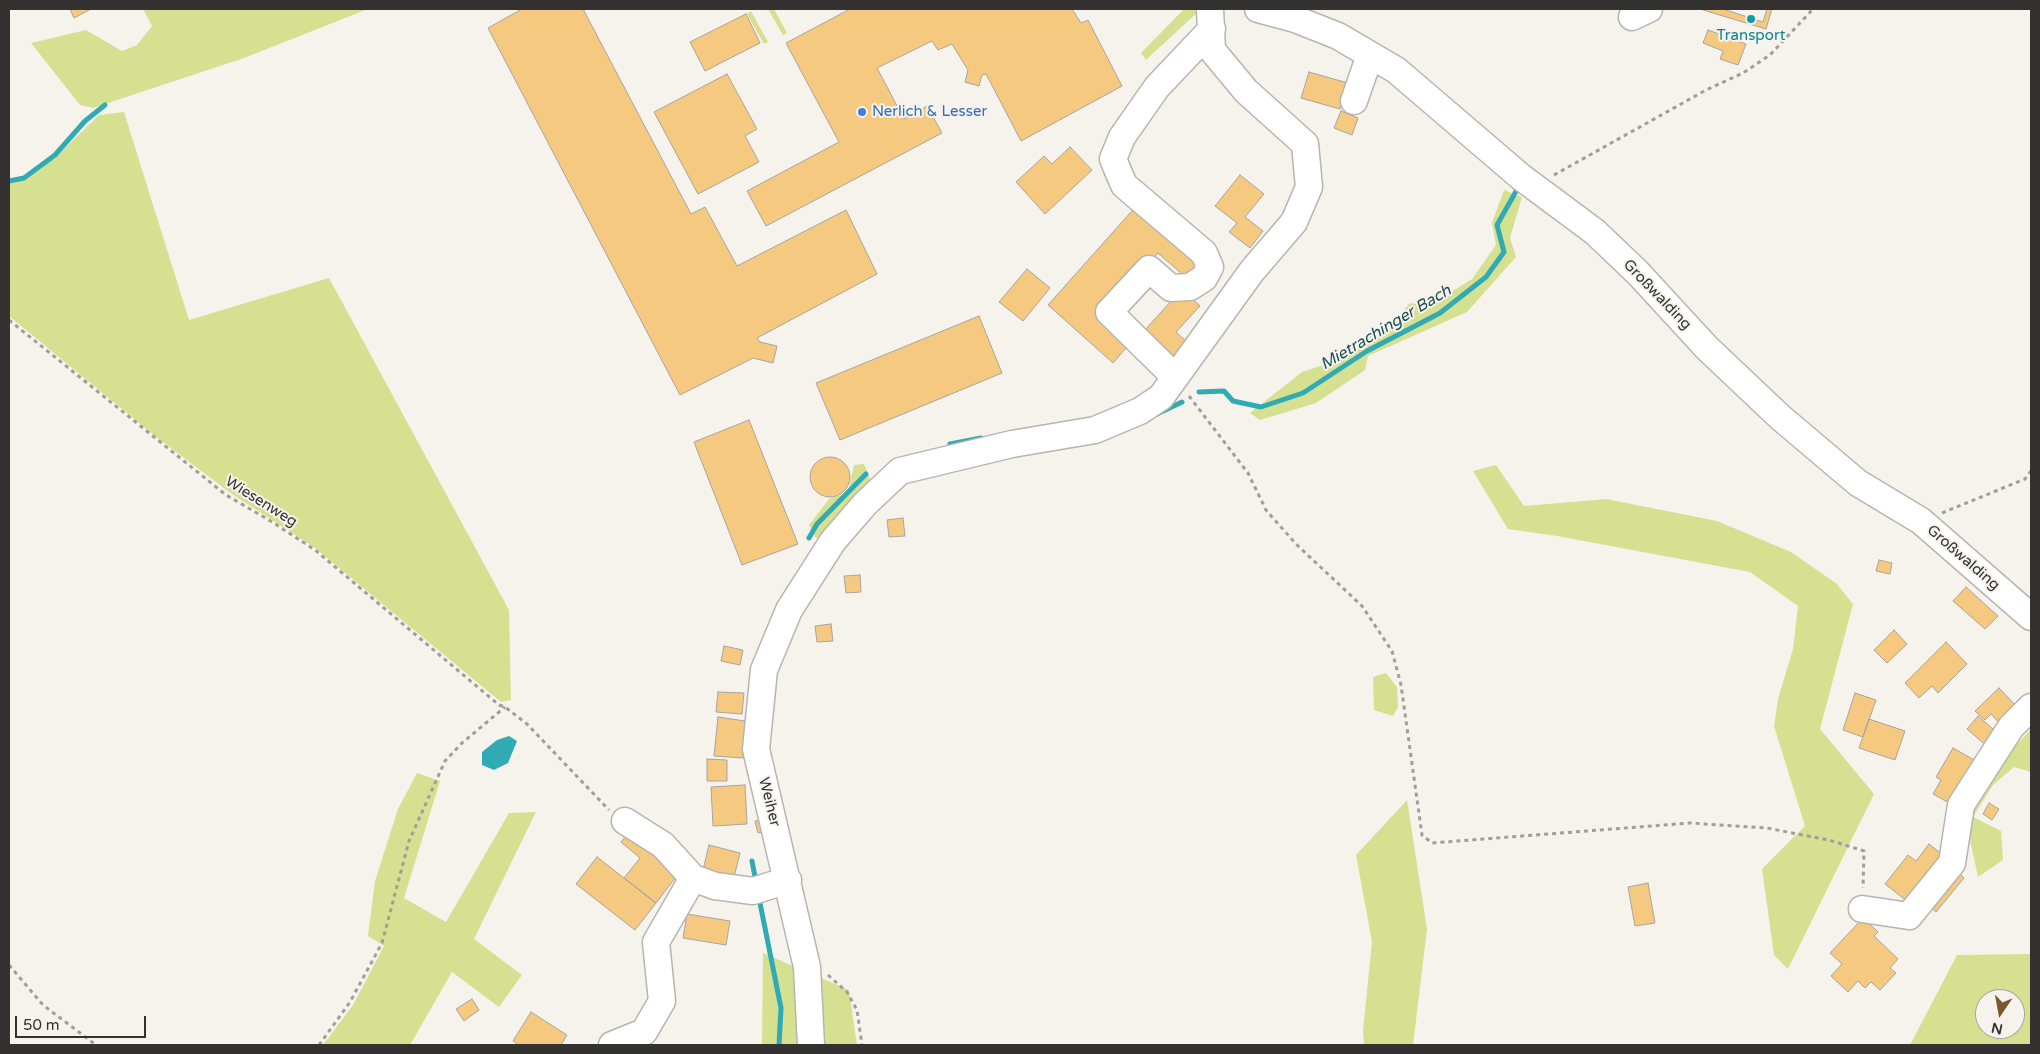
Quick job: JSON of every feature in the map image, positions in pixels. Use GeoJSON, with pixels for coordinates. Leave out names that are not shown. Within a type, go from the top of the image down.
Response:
{"type":"FeatureCollection","features":[{"type":"Feature","properties":{"kind":"street","name":"Großwalding"},"geometry":{"type":"LineString","coordinates":[[1258,9],[1295,19],[1338,36],[1396,70],[1534,186],[1595,232],[1638,274],[1707,348],[1780,417],[1858,483],[1921,521],[2031,617]]}},
{"type":"Feature","properties":{"kind":"street"},"geometry":{"type":"LineString","coordinates":[[1174,377],[1109,312],[1149,269],[1171,288],[1190,287],[1204,278],[1210,267],[1204,253],[1124,185],[1113,159],[1122,137],[1211,14]]}},
{"type":"Feature","properties":{"kind":"street","name":"Weiher"},"geometry":{"type":"LineString","coordinates":[[811,1045],[808,967],[770,886],[756,749],[764,670],[789,610],[833,541],[865,504],[900,471],[1012,444],[1095,430],[1140,411],[1161,396],[1252,271],[1294,222],[1309,187],[1305,144],[1246,91],[1212,50],[1211,14]]}},
{"type":"Feature","properties":{"kind":"street"},"geometry":{"type":"LineString","coordinates":[[1354,101],[1370,55]]}},
{"type":"Feature","properties":{"kind":"street"},"geometry":{"type":"LineString","coordinates":[[1862,909],[1908,916],[1952,863],[1961,805],[2011,727],[2031,708]]}},
{"type":"Feature","properties":{"kind":"street"},"geometry":{"type":"LineString","coordinates":[[625,821],[663,845],[693,878],[715,886],[770,886]]}},
{"type":"Feature","properties":{"kind":"street"},"geometry":{"type":"LineString","coordinates":[[612,1045],[644,1032],[662,1001],[656,942],[693,878]]}},
{"type":"Feature","properties":{"kind":"path"},"geometry":{"type":"LineString","coordinates":[[1534,186],[1706,90],[1743,73],[1770,55],[1813,9]]}},
{"type":"Feature","properties":{"kind":"path","name":"Wiesenweg"},"geometry":{"type":"LineString","coordinates":[[9,320],[226,495],[315,550],[499,705],[505,707]]}},
{"type":"Feature","properties":{"kind":"path"},"geometry":{"type":"LineString","coordinates":[[1174,377],[1248,473],[1266,510],[1296,544],[1362,606],[1392,651],[1401,684],[1422,835],[1432,843],[1690,823],[1768,828],[1829,840],[1864,851],[1862,909]]}},
{"type":"Feature","properties":{"kind":"path"},"geometry":{"type":"LineString","coordinates":[[1921,521],[2025,479],[2031,471]]}},
{"type":"Feature","properties":{"kind":"path"},"geometry":{"type":"LineString","coordinates":[[319,1045],[350,1002],[382,943],[409,841],[445,761],[462,743],[505,707],[527,724],[609,810],[625,821]]}},
{"type":"Feature","properties":{"kind":"path"},"geometry":{"type":"LineString","coordinates":[[9,965],[43,1005],[96,1045]]}},
{"type":"Feature","properties":{"kind":"path"},"geometry":{"type":"LineString","coordinates":[[808,967],[830,976],[847,992],[857,1010],[862,1045]]}},
{"type":"Feature","properties":{"kind":"green space"},"geometry":{"type":"Polygon","coordinates":[[[143,9],[368,9],[244,58],[93,108],[80,105],[31,43],[86,30],[122,51],[137,45],[152,26],[143,9]]]}},
{"type":"Feature","properties":{"kind":"green space"},"geometry":{"type":"Polygon","coordinates":[[[768,9],[774,9],[787,33],[783,35],[768,9]]]}},
{"type":"Feature","properties":{"kind":"green space"},"geometry":{"type":"Polygon","coordinates":[[[1184,9],[1201,9],[1146,60],[1141,53],[1184,9]]]}},
{"type":"Feature","properties":{"kind":"green space"},"geometry":{"type":"Polygon","coordinates":[[[751,11],[768,42],[764,44],[747,14],[751,11]]]}},
{"type":"Feature","properties":{"kind":"green space"},"geometry":{"type":"Polygon","coordinates":[[[124,112],[189,320],[329,278],[509,610],[511,700],[501,702],[315,548],[229,492],[155,436],[9,316],[9,183],[27,179],[58,155],[99,115],[124,112]]]}},
{"type":"Feature","properties":{"kind":"green space"},"geometry":{"type":"Polygon","coordinates":[[[1504,190],[1522,197],[1510,238],[1516,257],[1467,312],[1368,356],[1365,370],[1316,403],[1260,420],[1250,413],[1302,372],[1342,359],[1351,343],[1394,322],[1410,303],[1428,306],[1472,279],[1496,245],[1492,223],[1504,190]]]}},
{"type":"Feature","properties":{"kind":"green space"},"geometry":{"type":"Polygon","coordinates":[[[864,464],[870,478],[865,492],[820,540],[815,537],[809,525],[829,499],[842,495],[849,488],[854,465],[864,464]]]}},
{"type":"Feature","properties":{"kind":"green space"},"geometry":{"type":"Polygon","coordinates":[[[1496,465],[1524,506],[1606,499],[1717,521],[1791,552],[1837,584],[1853,604],[1820,729],[1874,794],[1788,969],[1774,955],[1762,869],[1805,826],[1774,726],[1778,699],[1793,649],[1798,606],[1750,572],[1557,536],[1508,529],[1473,471],[1496,465]]]}},
{"type":"Feature","properties":{"kind":"green space"},"geometry":{"type":"Polygon","coordinates":[[[1386,673],[1397,687],[1398,707],[1393,716],[1374,710],[1373,677],[1386,673]]]}},
{"type":"Feature","properties":{"kind":"green space"},"geometry":{"type":"Polygon","coordinates":[[[2031,729],[2031,772],[2014,767],[1993,785],[1973,817],[2001,831],[2003,860],[1978,877],[1966,821],[2011,740],[2016,745],[2031,729]]]}},
{"type":"Feature","properties":{"kind":"green space"},"geometry":{"type":"Polygon","coordinates":[[[417,773],[440,781],[404,898],[446,922],[509,813],[536,812],[474,939],[522,975],[499,1007],[452,972],[410,1045],[323,1045],[353,1005],[384,946],[368,936],[375,881],[398,809],[417,773]]]}},
{"type":"Feature","properties":{"kind":"green space"},"geometry":{"type":"Polygon","coordinates":[[[1407,800],[1427,929],[1413,1045],[1364,1045],[1363,1030],[1372,942],[1356,855],[1407,800]]]}},
{"type":"Feature","properties":{"kind":"green space"},"geometry":{"type":"Polygon","coordinates":[[[763,953],[849,990],[857,1045],[762,1045],[763,953]]]}},
{"type":"Feature","properties":{"kind":"green space"},"geometry":{"type":"Polygon","coordinates":[[[2031,954],[2031,1045],[1910,1045],[1957,955],[2031,954]]]}},
{"type":"Feature","properties":{"kind":"water"},"geometry":{"type":"Polygon","coordinates":[[[509,736],[517,741],[508,763],[494,770],[482,765],[482,752],[497,740],[509,736]]]}},
{"type":"Feature","properties":{"kind":"building"},"geometry":{"type":"Polygon","coordinates":[[[70,9],[91,9],[74,18],[70,9]]]}},
{"type":"Feature","properties":{"kind":"building"},"geometry":{"type":"Polygon","coordinates":[[[522,9],[583,9],[691,214],[705,207],[737,266],[846,210],[877,274],[757,338],[760,342],[777,346],[773,363],[753,358],[680,395],[488,28],[522,9]]]}},
{"type":"Feature","properties":{"kind":"building","name":"Nerlich & Lesser"},"geometry":{"type":"Polygon","coordinates":[[[850,9],[1072,9],[1081,23],[1088,20],[1122,86],[1021,141],[986,74],[982,75],[979,86],[965,82],[968,70],[952,44],[938,50],[932,41],[877,68],[904,119],[927,106],[942,133],[766,226],[747,191],[839,142],[786,43],[850,9]]]}},
{"type":"Feature","properties":{"kind":"building","name":"Transport"},"geometry":{"type":"Polygon","coordinates":[[[1700,9],[1772,9],[1766,29],[1700,9]]]}},
{"type":"Feature","properties":{"kind":"building"},"geometry":{"type":"Polygon","coordinates":[[[1723,9],[1767,9],[1763,22],[1723,9]]]}},
{"type":"Feature","properties":{"kind":"building"},"geometry":{"type":"Polygon","coordinates":[[[746,14],[760,43],[705,71],[690,42],[746,14]]]}},
{"type":"Feature","properties":{"kind":"building"},"geometry":{"type":"Polygon","coordinates":[[[1708,30],[1746,44],[1738,65],[1720,59],[1723,51],[1703,43],[1708,30]]]}},
{"type":"Feature","properties":{"kind":"building"},"geometry":{"type":"Polygon","coordinates":[[[1309,72],[1348,83],[1340,109],[1301,98],[1309,72]]]}},
{"type":"Feature","properties":{"kind":"building"},"geometry":{"type":"Polygon","coordinates":[[[727,74],[757,129],[745,136],[759,162],[698,194],[654,112],[727,74]]]}},
{"type":"Feature","properties":{"kind":"building"},"geometry":{"type":"Polygon","coordinates":[[[1341,111],[1358,118],[1352,135],[1334,128],[1341,111]]]}},
{"type":"Feature","properties":{"kind":"building"},"geometry":{"type":"Polygon","coordinates":[[[1070,147],[1092,170],[1045,214],[1016,182],[1044,156],[1052,164],[1070,147]]]}},
{"type":"Feature","properties":{"kind":"building"},"geometry":{"type":"Polygon","coordinates":[[[1240,175],[1264,194],[1245,217],[1263,231],[1250,248],[1229,232],[1237,223],[1215,206],[1240,175]]]}},
{"type":"Feature","properties":{"kind":"building"},"geometry":{"type":"Polygon","coordinates":[[[1139,203],[1206,263],[1190,281],[1158,253],[1104,313],[1133,340],[1113,363],[1048,305],[1139,203]]]}},
{"type":"Feature","properties":{"kind":"building"},"geometry":{"type":"Polygon","coordinates":[[[1027,269],[1050,288],[1023,321],[999,302],[1027,269]]]}},
{"type":"Feature","properties":{"kind":"building"},"geometry":{"type":"Polygon","coordinates":[[[1182,289],[1200,306],[1176,332],[1187,342],[1173,357],[1144,331],[1182,289]]]}},
{"type":"Feature","properties":{"kind":"building"},"geometry":{"type":"Polygon","coordinates":[[[979,316],[1002,373],[840,440],[816,383],[979,316]]]}},
{"type":"Feature","properties":{"kind":"building"},"geometry":{"type":"Polygon","coordinates":[[[749,420],[798,544],[742,565],[694,442],[749,420]]]}},
{"type":"Feature","properties":{"kind":"building"},"geometry":{"type":"Polygon","coordinates":[[[834,457],[841,460],[847,466],[850,477],[849,485],[841,494],[834,497],[826,497],[819,494],[811,485],[810,473],[813,466],[822,458],[834,457]]]}},
{"type":"Feature","properties":{"kind":"building"},"geometry":{"type":"Polygon","coordinates":[[[903,518],[905,536],[889,537],[887,520],[903,518]]]}},
{"type":"Feature","properties":{"kind":"building"},"geometry":{"type":"Polygon","coordinates":[[[1879,560],[1892,563],[1890,574],[1876,571],[1879,560]]]}},
{"type":"Feature","properties":{"kind":"building"},"geometry":{"type":"Polygon","coordinates":[[[860,575],[861,592],[846,593],[844,576],[860,575]]]}},
{"type":"Feature","properties":{"kind":"building"},"geometry":{"type":"Polygon","coordinates":[[[1966,587],[1998,616],[1985,629],[1953,601],[1966,587]]]}},
{"type":"Feature","properties":{"kind":"building"},"geometry":{"type":"Polygon","coordinates":[[[831,624],[833,641],[817,642],[815,626],[831,624]]]}},
{"type":"Feature","properties":{"kind":"building"},"geometry":{"type":"Polygon","coordinates":[[[1894,630],[1907,644],[1887,663],[1874,650],[1894,630]]]}},
{"type":"Feature","properties":{"kind":"building"},"geometry":{"type":"Polygon","coordinates":[[[1946,642],[1967,664],[1938,693],[1932,686],[1919,698],[1905,683],[1946,642]]]}},
{"type":"Feature","properties":{"kind":"building"},"geometry":{"type":"Polygon","coordinates":[[[724,646],[743,650],[740,665],[721,661],[724,646]]]}},
{"type":"Feature","properties":{"kind":"building"},"geometry":{"type":"Polygon","coordinates":[[[1999,688],[2018,708],[2001,725],[1991,714],[1985,720],[1975,711],[1999,688]]]}},
{"type":"Feature","properties":{"kind":"building"},"geometry":{"type":"Polygon","coordinates":[[[718,692],[744,693],[742,714],[716,712],[718,692]]]}},
{"type":"Feature","properties":{"kind":"building"},"geometry":{"type":"Polygon","coordinates":[[[1855,693],[1876,700],[1863,737],[1843,730],[1855,693]]]}},
{"type":"Feature","properties":{"kind":"building"},"geometry":{"type":"Polygon","coordinates":[[[1978,716],[2001,736],[1990,749],[1967,729],[1978,716]]]}},
{"type":"Feature","properties":{"kind":"building"},"geometry":{"type":"Polygon","coordinates":[[[718,717],[745,721],[743,758],[714,756],[718,717]]]}},
{"type":"Feature","properties":{"kind":"building"},"geometry":{"type":"Polygon","coordinates":[[[1869,719],[1905,731],[1895,760],[1859,748],[1869,719]]]}},
{"type":"Feature","properties":{"kind":"building"},"geometry":{"type":"Polygon","coordinates":[[[1953,748],[1976,761],[1951,804],[1933,794],[1941,780],[1936,777],[1953,748]]]}},
{"type":"Feature","properties":{"kind":"building"},"geometry":{"type":"Polygon","coordinates":[[[707,759],[727,760],[727,781],[707,781],[707,759]]]}},
{"type":"Feature","properties":{"kind":"building"},"geometry":{"type":"Polygon","coordinates":[[[745,785],[747,824],[713,826],[711,787],[745,785]]]}},
{"type":"Feature","properties":{"kind":"building"},"geometry":{"type":"Polygon","coordinates":[[[1989,803],[1999,809],[1992,820],[1983,814],[1989,803]]]}},
{"type":"Feature","properties":{"kind":"building"},"geometry":{"type":"Polygon","coordinates":[[[766,819],[769,830],[758,833],[755,821],[766,819]]]}},
{"type":"Feature","properties":{"kind":"building"},"geometry":{"type":"Polygon","coordinates":[[[629,832],[679,873],[656,903],[624,878],[640,858],[621,842],[629,832]]]}},
{"type":"Feature","properties":{"kind":"building"},"geometry":{"type":"Polygon","coordinates":[[[1929,844],[1948,859],[1912,905],[1885,884],[1908,855],[1916,861],[1929,844]]]}},
{"type":"Feature","properties":{"kind":"building"},"geometry":{"type":"Polygon","coordinates":[[[709,845],[740,853],[734,877],[703,870],[709,845]]]}},
{"type":"Feature","properties":{"kind":"building"},"geometry":{"type":"Polygon","coordinates":[[[597,857],[656,903],[635,930],[576,884],[597,857]]]}},
{"type":"Feature","properties":{"kind":"building"},"geometry":{"type":"Polygon","coordinates":[[[1953,869],[1964,878],[1936,912],[1925,903],[1953,869]]]}},
{"type":"Feature","properties":{"kind":"building"},"geometry":{"type":"Polygon","coordinates":[[[1648,883],[1655,923],[1635,926],[1628,887],[1648,883]]]}},
{"type":"Feature","properties":{"kind":"building"},"geometry":{"type":"Polygon","coordinates":[[[687,914],[730,921],[726,945],[683,938],[687,914]]]}},
{"type":"Feature","properties":{"kind":"building"},"geometry":{"type":"Polygon","coordinates":[[[1863,918],[1878,932],[1874,936],[1898,959],[1890,968],[1896,973],[1880,990],[1871,982],[1865,988],[1858,981],[1848,992],[1831,976],[1842,964],[1830,953],[1863,918]]]}},
{"type":"Feature","properties":{"kind":"building"},"geometry":{"type":"Polygon","coordinates":[[[472,999],[479,1010],[464,1021],[456,1009],[472,999]]]}},
{"type":"Feature","properties":{"kind":"building"},"geometry":{"type":"Polygon","coordinates":[[[531,1012],[567,1035],[561,1045],[519,1045],[513,1041],[531,1012]]]}},
{"type":"Feature","properties":{"kind":"waterway"},"geometry":{"type":"LineString","coordinates":[[9,181],[24,178],[55,155],[85,121],[105,105]]}},
{"type":"Feature","properties":{"kind":"waterway","name":"Mietrachinger Bach"},"geometry":{"type":"LineString","coordinates":[[1199,392],[1224,391],[1233,401],[1261,407],[1303,393],[1367,351],[1440,313],[1486,277],[1504,252],[1497,225],[1519,186]]}},
{"type":"Feature","properties":{"kind":"waterway","name":"Mietrachinger Bach"},"geometry":{"type":"LineString","coordinates":[[1157,414],[1182,402]]}},
{"type":"Feature","properties":{"kind":"waterway","name":"Mietrachinger Bach"},"geometry":{"type":"LineString","coordinates":[[950,444],[981,438]]}},
{"type":"Feature","properties":{"kind":"waterway","name":"Mietrachinger Bach"},"geometry":{"type":"LineString","coordinates":[[809,538],[817,524],[866,474]]}},
{"type":"Feature","properties":{"kind":"waterway","name":"Mietrachinger Bach"},"geometry":{"type":"LineString","coordinates":[[752,861],[756,882]]}},
{"type":"Feature","properties":{"kind":"waterway","name":"Mietrachinger Bach"},"geometry":{"type":"LineString","coordinates":[[759,898],[781,1008],[779,1045]]}},
{"type":"Feature","properties":{"kind":"place","name":"Transport"},"geometry":{"type":"Point","coordinates":[1751,19]}},
{"type":"Feature","properties":{"kind":"place","name":"Nerlich & Lesser"},"geometry":{"type":"Point","coordinates":[862,112]}}]}
